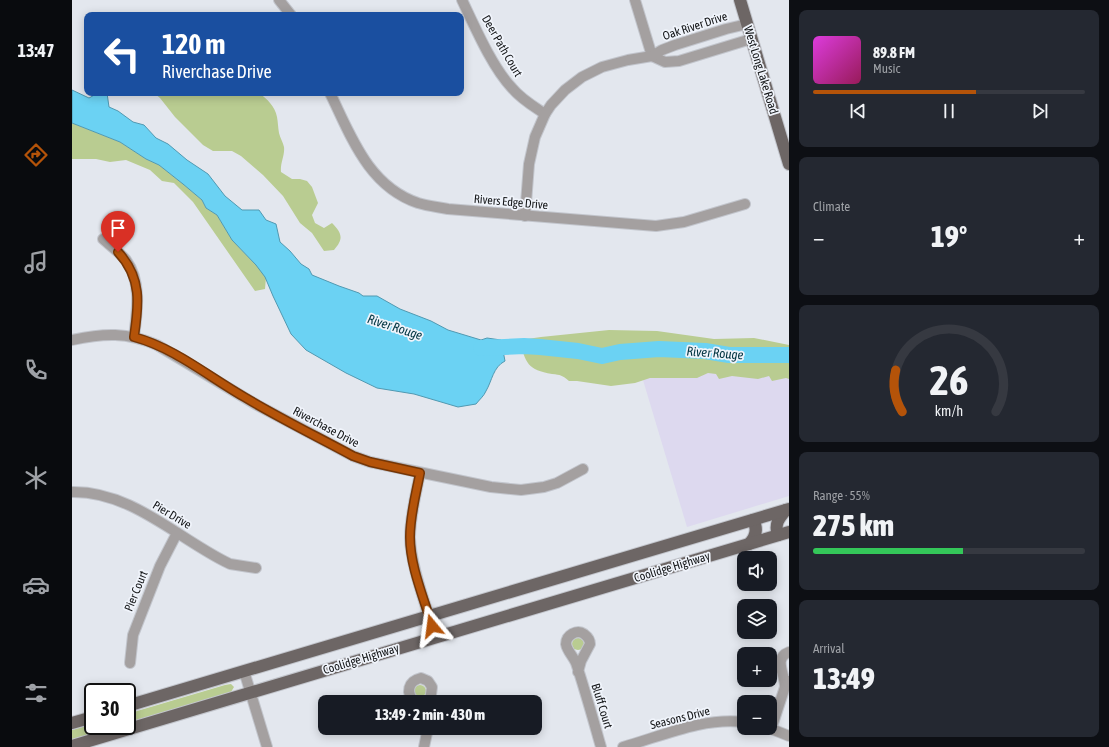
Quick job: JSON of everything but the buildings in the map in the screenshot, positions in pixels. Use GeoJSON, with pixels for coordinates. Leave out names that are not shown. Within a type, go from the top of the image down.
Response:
{"type":"FeatureCollection","features":[{"type":"Feature","properties":{"kind":"main road","name":"West Long Lake Road"},"geometry":{"type":"LineString","coordinates":[[740,0],[789,163]]}},
{"type":"Feature","properties":{"kind":"main road","name":"Coolidge Highway"},"geometry":{"type":"LineString","coordinates":[[136,703],[788,509]]}},
{"type":"Feature","properties":{"kind":"main road"},"geometry":{"type":"LineString","coordinates":[[783,534],[776,526],[777,522],[788,509]]}},
{"type":"Feature","properties":{"kind":"main road"},"geometry":{"type":"LineString","coordinates":[[749,544],[755,534],[756,525],[753,520]]}},
{"type":"Feature","properties":{"kind":"main road","name":"Coolidge Highway"},"geometry":{"type":"LineString","coordinates":[[72,746],[783,534]]}},
{"type":"Feature","properties":{"kind":"main road"},"geometry":{"type":"LineString","coordinates":[[72,723],[84,719]]}},
{"type":"Feature","properties":{"kind":"street"},"geometry":{"type":"LineString","coordinates":[[279,0],[289,12]]}},
{"type":"Feature","properties":{"kind":"street","name":"Deer Path Court"},"geometry":{"type":"LineString","coordinates":[[462,0],[503,77],[521,97],[545,114]]}},
{"type":"Feature","properties":{"kind":"street"},"geometry":{"type":"LineString","coordinates":[[635,0],[652,56]]}},
{"type":"Feature","properties":{"kind":"street","name":"Oak River Drive"},"geometry":{"type":"LineString","coordinates":[[525,216],[531,150],[535,137],[545,114],[565,90],[590,73],[616,63],[652,56],[675,45],[747,24]]}},
{"type":"Feature","properties":{"kind":"street","name":"Oak River Drive"},"geometry":{"type":"LineString","coordinates":[[652,56],[665,62],[679,61],[751,39]]}},
{"type":"Feature","properties":{"kind":"street","name":"Rivers Edge Drive"},"geometry":{"type":"LineString","coordinates":[[332,96],[363,159],[376,176],[395,192],[419,203],[448,209],[656,226],[684,222],[745,204]]}},
{"type":"Feature","properties":{"kind":"street"},"geometry":{"type":"LineString","coordinates":[[103,239],[127,261],[134,275],[138,305],[134,337]]}},
{"type":"Feature","properties":{"kind":"street","name":"Riverchase Drive"},"geometry":{"type":"LineString","coordinates":[[72,340],[103,334],[125,335],[147,340],[168,350],[257,405],[353,456],[370,462],[496,488],[521,490],[556,483],[583,469]]}},
{"type":"Feature","properties":{"kind":"street"},"geometry":{"type":"LineString","coordinates":[[420,473],[413,510],[410,542],[417,574],[435,637]]}},
{"type":"Feature","properties":{"kind":"street","name":"Pier Drive"},"geometry":{"type":"LineString","coordinates":[[72,492],[93,493],[115,498],[146,514],[230,564],[256,568]]}},
{"type":"Feature","properties":{"kind":"street","name":"Pier Court"},"geometry":{"type":"LineString","coordinates":[[130,663],[132,635],[160,566],[177,533]]}},
{"type":"Feature","properties":{"kind":"street"},"geometry":{"type":"LineString","coordinates":[[777,710],[787,684],[784,679],[780,662],[782,656],[789,652]]}},
{"type":"Feature","properties":{"kind":"street"},"geometry":{"type":"LineString","coordinates":[[244,671],[267,747]]}},
{"type":"Feature","properties":{"kind":"street","name":"Bluff Court"},"geometry":{"type":"LineString","coordinates":[[578,672],[601,747]]}},
{"type":"Feature","properties":{"kind":"street"},"geometry":{"type":"LineString","coordinates":[[409,695],[409,687],[413,681],[421,678],[428,681],[432,687],[431,695]]}},
{"type":"Feature","properties":{"kind":"street","name":"Seasons Drive"},"geometry":{"type":"LineString","coordinates":[[623,747],[703,724],[737,722]]}},
{"type":"Feature","properties":{"kind":"street"},"geometry":{"type":"LineString","coordinates":[[777,731],[789,736]]}},
{"type":"Feature","properties":{"kind":"street"},"geometry":{"type":"LineString","coordinates":[[424,747],[427,735]]}},
{"type":"Feature","properties":{"kind":"shaded area"},"geometry":{"type":"Polygon","coordinates":[[[634,350],[789,355],[789,496],[687,527],[634,350]]]}},
{"type":"Feature","properties":{"kind":"green space"},"geometry":{"type":"Polygon","coordinates":[[[158,96],[263,96],[265,98],[273,106],[276,113],[279,133],[284,147],[281,172],[292,179],[307,181],[312,187],[318,203],[312,215],[315,223],[324,228],[332,223],[340,233],[339,243],[334,250],[324,251],[312,233],[300,223],[283,196],[263,175],[241,156],[232,151],[213,151],[203,145],[175,117],[158,96]]]}},
{"type":"Feature","properties":{"kind":"green space"},"geometry":{"type":"Polygon","coordinates":[[[72,123],[120,142],[146,159],[159,165],[202,200],[206,208],[217,215],[232,240],[266,277],[265,289],[255,291],[193,202],[174,183],[162,181],[150,170],[126,160],[110,162],[96,159],[72,159],[72,123]]]}},
{"type":"Feature","properties":{"kind":"green space"},"geometry":{"type":"Polygon","coordinates":[[[609,330],[657,331],[714,339],[754,338],[789,345],[789,379],[786,378],[772,381],[769,376],[758,379],[732,376],[719,379],[716,374],[708,373],[697,378],[650,378],[635,383],[611,386],[569,381],[561,376],[533,368],[526,360],[520,340],[609,330]]]}},
{"type":"Feature","properties":{"kind":"green space"},"geometry":{"type":"Polygon","coordinates":[[[580,638],[583,639],[583,649],[576,650],[573,649],[572,642],[573,639],[580,638]]]}},
{"type":"Feature","properties":{"kind":"green space"},"geometry":{"type":"Polygon","coordinates":[[[231,684],[234,687],[231,692],[136,720],[136,711],[231,684]]]}},
{"type":"Feature","properties":{"kind":"green space"},"geometry":{"type":"Polygon","coordinates":[[[422,685],[425,686],[425,695],[415,695],[415,686],[422,685]]]}},
{"type":"Feature","properties":{"kind":"green space"},"geometry":{"type":"Polygon","coordinates":[[[84,727],[84,735],[88,735],[72,740],[72,730],[84,727]]]}},
{"type":"Feature","properties":{"kind":"water"},"geometry":{"type":"Polygon","coordinates":[[[72,90],[89,98],[93,96],[107,96],[109,107],[118,111],[133,122],[144,125],[156,138],[168,144],[187,160],[208,174],[225,196],[242,210],[259,210],[266,220],[276,224],[280,242],[301,264],[309,269],[312,275],[359,293],[363,296],[377,296],[400,309],[431,321],[448,330],[481,340],[487,338],[501,340],[505,361],[495,370],[484,395],[476,404],[458,407],[414,394],[377,388],[346,373],[306,350],[291,334],[265,277],[256,265],[232,240],[217,215],[206,208],[202,200],[159,165],[146,159],[120,142],[72,123],[72,90]]]}},
{"type":"Feature","properties":{"kind":"waterway","name":"River Rouge"},"geometry":{"type":"LineString","coordinates":[[481,348],[524,346],[540,347],[578,351],[602,356],[620,352],[659,349],[705,351],[729,355],[789,355]]}},
{"type":"Feature","properties":{"kind":"route"},"geometry":{"type":"LineString","coordinates":[[118,252],[127,261],[134,275],[137,289],[138,305],[134,337],[157,344],[257,405],[353,456],[386,467],[420,473],[410,527],[410,537],[413,558],[432,626]]}}]}
